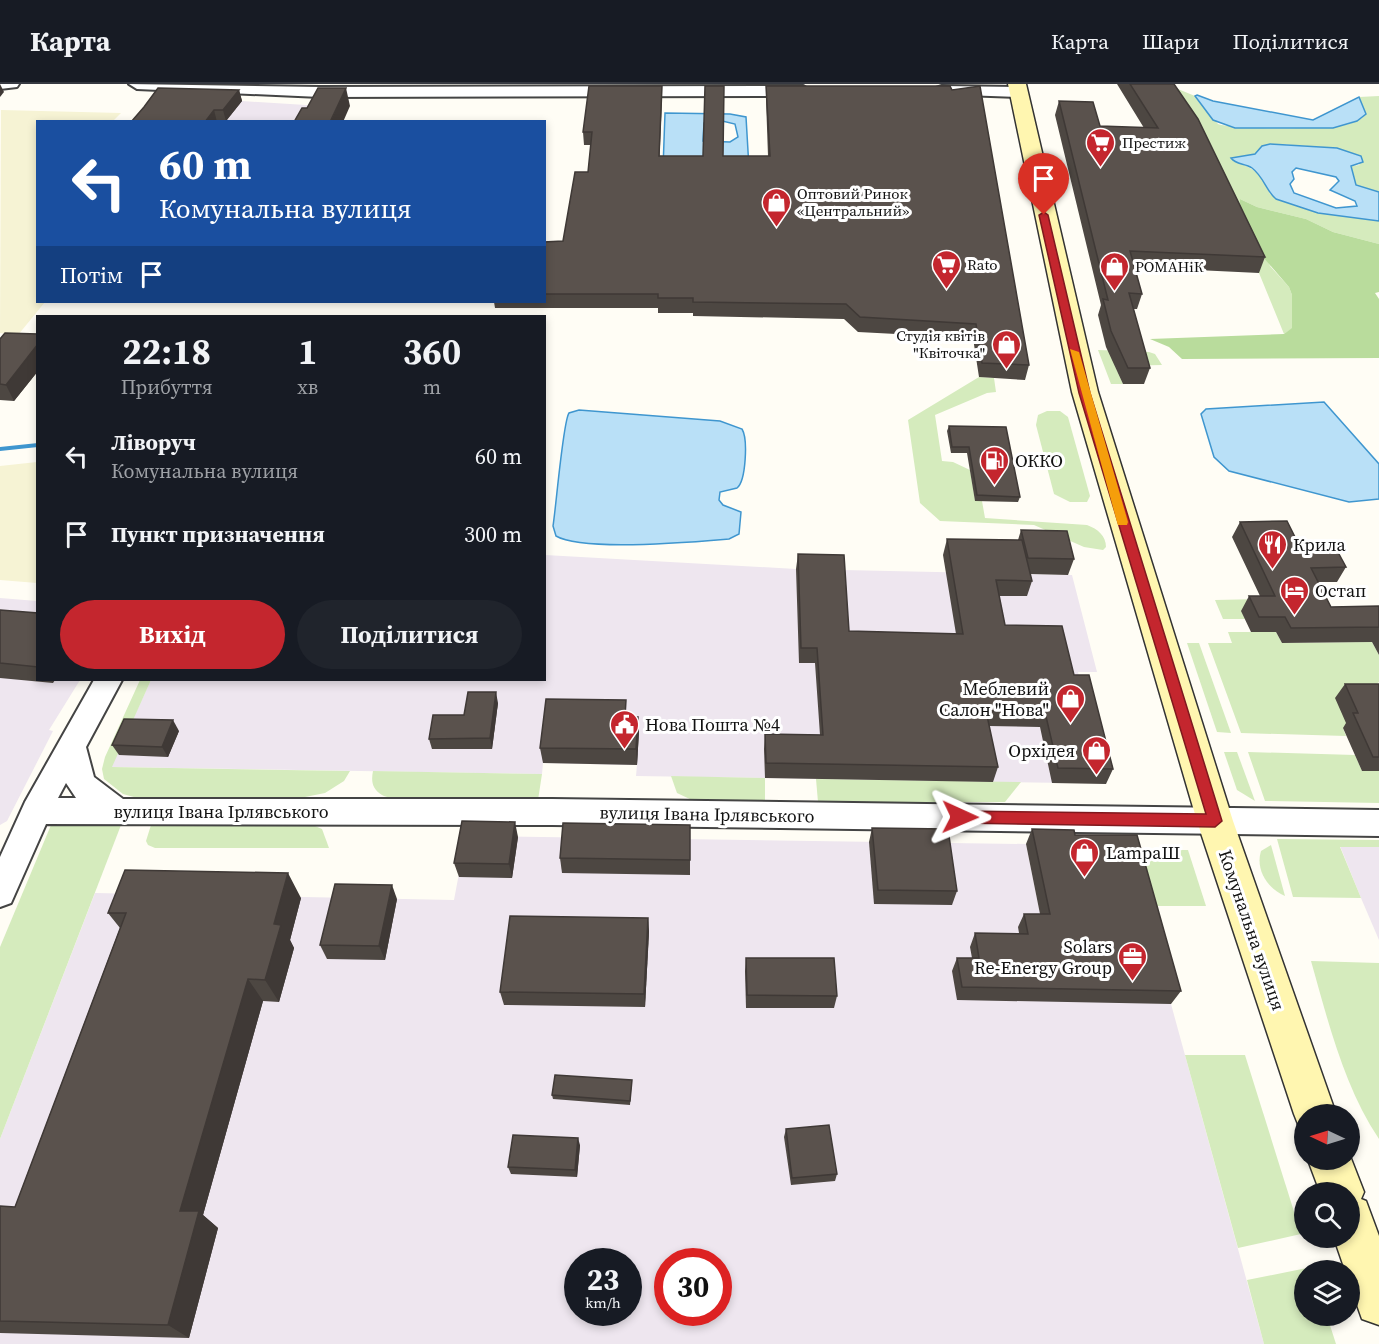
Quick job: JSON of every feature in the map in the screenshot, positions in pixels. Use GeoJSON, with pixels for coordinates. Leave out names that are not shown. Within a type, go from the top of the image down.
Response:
{"type":"FeatureCollection","features":[{"type":"Feature","properties":{"kind":"main road","name":"Комунальна вулиця"},"geometry":{"type":"LineString","coordinates":[[1022,86],[1085,393],[1215,821],[1312,1104]]}},
{"type":"Feature","properties":{"kind":"main road"},"geometry":{"type":"LineString","coordinates":[[1360,1246],[1379,1302]]}},
{"type":"Feature","properties":{"kind":"street"},"geometry":{"type":"LineString","coordinates":[[0,84],[11,84]]}},
{"type":"Feature","properties":{"kind":"street"},"geometry":{"type":"LineString","coordinates":[[137,84],[320,92],[822,91]]}},
{"type":"Feature","properties":{"kind":"street"},"geometry":{"type":"LineString","coordinates":[[926,91],[1022,86]]}},
{"type":"Feature","properties":{"kind":"street"},"geometry":{"type":"LineString","coordinates":[[0,893],[36,811],[107,681]]}},
{"type":"Feature","properties":{"kind":"street"},"geometry":{"type":"LineString","coordinates":[[71,746],[73,770],[80,785],[93,797],[117,810]]}},
{"type":"Feature","properties":{"kind":"street","name":"вулиця Івана Ірлявського"},"geometry":{"type":"LineString","coordinates":[[36,811],[552,812],[1379,823]]}},
{"type":"Feature","properties":{"kind":"shaded area"},"geometry":{"type":"Polygon","coordinates":[[[242,101],[322,106],[342,120],[152,120],[242,101]]]}},
{"type":"Feature","properties":{"kind":"shaded area"},"geometry":{"type":"Polygon","coordinates":[[[1,110],[121,113],[114,120],[36,120],[36,303],[44,303],[18,335],[0,333],[1,110]]]}},
{"type":"Feature","properties":{"kind":"shaded area"},"geometry":{"type":"Polygon","coordinates":[[[36,462],[36,583],[0,580],[0,466],[36,462]]]}},
{"type":"Feature","properties":{"kind":"shaded area"},"geometry":{"type":"Polygon","coordinates":[[[546,555],[796,569],[1072,575],[1097,672],[1078,672],[1102,766],[1065,766],[1069,783],[636,776],[637,765],[543,763],[542,774],[111,767],[151,681],[546,681],[546,555]]]}},
{"type":"Feature","properties":{"kind":"shaded area"},"geometry":{"type":"Polygon","coordinates":[[[0,598],[36,601],[36,681],[79,681],[49,730],[53,731],[7,821],[0,825],[0,598]]]}},
{"type":"Feature","properties":{"kind":"shaded area"},"geometry":{"type":"Polygon","coordinates":[[[466,836],[1026,844],[1043,928],[1171,1004],[1264,1344],[0,1344],[0,1139],[95,893],[454,900],[466,836]]]}},
{"type":"Feature","properties":{"kind":"shaded area"},"geometry":{"type":"Polygon","coordinates":[[[1340,846],[1379,847],[1379,940],[1361,898],[1340,846]]]}},
{"type":"Feature","properties":{"kind":"green space"},"geometry":{"type":"Polygon","coordinates":[[[1173,87],[1195,96],[1218,124],[1260,128],[1345,125],[1360,120],[1366,114],[1359,97],[1379,96],[1379,192],[1356,185],[1351,166],[1360,165],[1337,148],[1279,144],[1238,163],[1259,174],[1270,194],[1342,216],[1379,221],[1379,244],[1333,232],[1306,219],[1257,207],[1240,199],[1270,266],[1289,287],[1292,295],[1293,328],[1284,334],[1259,273],[1173,87]]]}},
{"type":"Feature","properties":{"kind":"green space"},"geometry":{"type":"Polygon","coordinates":[[[1240,199],[1257,207],[1306,219],[1333,232],[1379,244],[1379,292],[1375,293],[1379,299],[1379,358],[1182,359],[1169,347],[1150,339],[1284,334],[1292,328],[1292,295],[1289,287],[1263,257],[1240,207],[1240,199]]]}},
{"type":"Feature","properties":{"kind":"green space"},"geometry":{"type":"Polygon","coordinates":[[[1098,350],[1149,352],[1155,354],[1162,365],[1115,366],[1123,384],[1111,384],[1098,350]]]}},
{"type":"Feature","properties":{"kind":"green space"},"geometry":{"type":"Polygon","coordinates":[[[979,377],[994,378],[996,392],[987,393],[935,415],[942,461],[953,462],[970,470],[975,500],[982,501],[985,518],[1087,525],[1103,536],[1106,547],[1103,550],[1084,547],[1034,525],[940,521],[920,503],[908,420],[979,377]]]}},
{"type":"Feature","properties":{"kind":"green space"},"geometry":{"type":"Polygon","coordinates":[[[1047,411],[1060,411],[1068,417],[1090,496],[1087,502],[1070,502],[1054,494],[1036,425],[1038,415],[1047,411]]]}},
{"type":"Feature","properties":{"kind":"green space"},"geometry":{"type":"Polygon","coordinates":[[[1261,599],[1242,612],[1245,619],[1223,619],[1215,600],[1261,599]]]}},
{"type":"Feature","properties":{"kind":"green space"},"geometry":{"type":"Polygon","coordinates":[[[1228,632],[1276,632],[1282,643],[1372,642],[1379,655],[1379,682],[1374,686],[1348,728],[1343,728],[1346,736],[1241,733],[1208,643],[1232,643],[1228,632]]]}},
{"type":"Feature","properties":{"kind":"green space"},"geometry":{"type":"Polygon","coordinates":[[[1187,643],[1199,643],[1231,733],[1217,732],[1187,643]]]}},
{"type":"Feature","properties":{"kind":"green space"},"geometry":{"type":"Polygon","coordinates":[[[140,681],[151,681],[112,767],[350,771],[344,781],[325,793],[295,799],[141,799],[123,794],[104,779],[102,769],[105,757],[140,681]]]}},
{"type":"Feature","properties":{"kind":"green space"},"geometry":{"type":"Polygon","coordinates":[[[1224,752],[1237,752],[1255,801],[1237,790],[1224,752]]]}},
{"type":"Feature","properties":{"kind":"green space"},"geometry":{"type":"Polygon","coordinates":[[[1248,752],[1355,755],[1362,771],[1379,771],[1379,803],[1265,801],[1248,752]]]}},
{"type":"Feature","properties":{"kind":"green space"},"geometry":{"type":"Polygon","coordinates":[[[373,771],[542,774],[538,800],[432,801],[382,795],[373,784],[373,771]]]}},
{"type":"Feature","properties":{"kind":"green space"},"geometry":{"type":"Polygon","coordinates":[[[671,776],[765,778],[765,801],[694,801],[677,793],[671,776]]]}},
{"type":"Feature","properties":{"kind":"green space"},"geometry":{"type":"Polygon","coordinates":[[[816,779],[1021,782],[1005,802],[818,802],[816,779]]]}},
{"type":"Feature","properties":{"kind":"green space"},"geometry":{"type":"Polygon","coordinates":[[[51,825],[121,825],[0,1139],[0,947],[51,825]]]}},
{"type":"Feature","properties":{"kind":"green space"},"geometry":{"type":"Polygon","coordinates":[[[151,825],[315,826],[322,829],[329,848],[155,848],[148,845],[146,841],[151,825]]]}},
{"type":"Feature","properties":{"kind":"green space"},"geometry":{"type":"Polygon","coordinates":[[[1277,839],[1379,840],[1379,847],[1340,847],[1361,898],[1293,897],[1277,839]]]}},
{"type":"Feature","properties":{"kind":"green space"},"geometry":{"type":"Polygon","coordinates":[[[1271,845],[1285,896],[1268,884],[1261,872],[1261,851],[1271,845]]]}},
{"type":"Feature","properties":{"kind":"green space"},"geometry":{"type":"Polygon","coordinates":[[[1129,850],[1188,850],[1206,906],[1145,906],[1129,850]]]}},
{"type":"Feature","properties":{"kind":"green space"},"geometry":{"type":"Polygon","coordinates":[[[1311,961],[1379,963],[1379,1139],[1356,1098],[1331,1030],[1311,961]]]}},
{"type":"Feature","properties":{"kind":"green space"},"geometry":{"type":"Polygon","coordinates":[[[1185,1055],[1245,1055],[1294,1212],[1294,1236],[1238,1248],[1185,1055]]]}},
{"type":"Feature","properties":{"kind":"green space"},"geometry":{"type":"Polygon","coordinates":[[[1294,1271],[1294,1326],[1330,1326],[1336,1344],[1264,1344],[1247,1280],[1294,1271]]]}},
{"type":"Feature","properties":{"kind":"water"},"geometry":{"type":"Polygon","coordinates":[[[1195,96],[1213,101],[1313,120],[1359,97],[1366,114],[1357,121],[1333,128],[1235,128],[1213,120],[1195,96]]]}},
{"type":"Feature","properties":{"kind":"water"},"geometry":{"type":"Polygon","coordinates":[[[665,113],[730,114],[746,117],[749,168],[663,169],[665,113]],[[714,119],[704,123],[703,141],[730,142],[738,137],[735,124],[714,119]]]}},
{"type":"Feature","properties":{"kind":"water"},"geometry":{"type":"Polygon","coordinates":[[[1270,144],[1337,148],[1361,156],[1363,162],[1351,166],[1356,185],[1379,192],[1379,221],[1318,213],[1276,199],[1256,172],[1249,166],[1235,162],[1231,158],[1255,154],[1262,146],[1270,144]],[[1296,168],[1292,172],[1294,179],[1290,184],[1294,193],[1336,208],[1357,206],[1355,201],[1330,190],[1339,181],[1336,177],[1296,168]]]}},
{"type":"Feature","properties":{"kind":"water"},"geometry":{"type":"Polygon","coordinates":[[[1324,402],[1379,464],[1379,499],[1349,502],[1229,471],[1214,457],[1201,414],[1206,409],[1324,402]]]}},
{"type":"Feature","properties":{"kind":"water"},"geometry":{"type":"Polygon","coordinates":[[[579,410],[720,421],[742,429],[745,450],[740,484],[737,488],[720,492],[719,500],[723,505],[741,512],[739,534],[729,539],[640,545],[590,544],[556,536],[553,526],[564,432],[569,413],[579,410]]]}},
{"type":"Feature","properties":{"kind":"building"},"geometry":{"type":"Polygon","coordinates":[[[1130,84],[1174,84],[1198,119],[1265,257],[1130,251],[1142,294],[1129,293],[1150,368],[1128,368],[1111,331],[1103,299],[1108,300],[1059,101],[1093,102],[1100,126],[1158,128],[1130,84]]]}},
{"type":"Feature","properties":{"kind":"building","name":"Оптовий Ринок «Центральний»"},"geometry":{"type":"Polygon","coordinates":[[[589,86],[662,86],[659,156],[703,156],[705,86],[724,86],[723,156],[770,156],[766,86],[950,86],[952,90],[980,86],[1029,365],[982,363],[976,324],[860,317],[846,304],[693,302],[693,298],[658,298],[658,294],[546,294],[546,242],[563,241],[575,172],[588,172],[592,132],[583,132],[589,86]]]}},
{"type":"Feature","properties":{"kind":"building"},"geometry":{"type":"Polygon","coordinates":[[[158,88],[239,90],[223,110],[214,110],[206,120],[133,120],[158,88]]]}},
{"type":"Feature","properties":{"kind":"building"},"geometry":{"type":"Polygon","coordinates":[[[318,88],[346,88],[331,120],[295,120],[302,108],[307,108],[318,88]]]}},
{"type":"Feature","properties":{"kind":"building"},"geometry":{"type":"Polygon","coordinates":[[[5,333],[36,334],[36,347],[6,385],[0,384],[0,339],[5,333]]]}},
{"type":"Feature","properties":{"kind":"building"},"geometry":{"type":"Polygon","coordinates":[[[949,426],[1006,427],[1020,497],[977,495],[969,447],[952,447],[949,426]]]}},
{"type":"Feature","properties":{"kind":"building"},"geometry":{"type":"Polygon","coordinates":[[[1287,521],[1298,543],[1333,543],[1346,567],[1311,568],[1331,607],[1379,606],[1379,627],[1291,628],[1285,617],[1259,617],[1249,596],[1275,596],[1240,522],[1287,521]]]}},
{"type":"Feature","properties":{"kind":"building"},"geometry":{"type":"Polygon","coordinates":[[[1021,530],[1067,531],[1074,559],[1028,558],[1021,530]]]}},
{"type":"Feature","properties":{"kind":"building"},"geometry":{"type":"Polygon","coordinates":[[[947,539],[1022,540],[1032,581],[996,580],[1005,625],[1062,626],[1074,675],[1089,675],[1113,769],[1058,768],[1045,712],[986,711],[998,767],[766,763],[765,734],[823,735],[817,648],[801,648],[798,554],[844,555],[849,631],[963,634],[947,539]]]}},
{"type":"Feature","properties":{"kind":"building"},"geometry":{"type":"Polygon","coordinates":[[[0,610],[36,613],[36,667],[0,663],[0,610]]]}},
{"type":"Feature","properties":{"kind":"building"},"geometry":{"type":"Polygon","coordinates":[[[1345,684],[1379,684],[1379,757],[1373,757],[1353,713],[1358,713],[1345,684]]]}},
{"type":"Feature","properties":{"kind":"building"},"geometry":{"type":"Polygon","coordinates":[[[468,692],[496,692],[490,738],[429,739],[433,715],[464,715],[468,692]]]}},
{"type":"Feature","properties":{"kind":"building"},"geometry":{"type":"Polygon","coordinates":[[[546,699],[626,700],[625,717],[638,717],[636,749],[540,748],[546,699]]]}},
{"type":"Feature","properties":{"kind":"building"},"geometry":{"type":"Polygon","coordinates":[[[124,719],[173,720],[162,747],[112,745],[124,719]]]}},
{"type":"Feature","properties":{"kind":"building"},"geometry":{"type":"Polygon","coordinates":[[[462,821],[515,822],[509,864],[454,863],[462,821]]]}},
{"type":"Feature","properties":{"kind":"building"},"geometry":{"type":"Polygon","coordinates":[[[563,823],[690,825],[690,860],[560,858],[563,823]]]}},
{"type":"Feature","properties":{"kind":"building"},"geometry":{"type":"Polygon","coordinates":[[[872,828],[948,829],[957,891],[878,890],[872,828]]]}},
{"type":"Feature","properties":{"kind":"building"},"geometry":{"type":"Polygon","coordinates":[[[1032,829],[1074,830],[1075,835],[1137,835],[1181,991],[962,987],[957,958],[979,958],[975,933],[1028,934],[1024,914],[1050,914],[1032,829]]]}},
{"type":"Feature","properties":{"kind":"building"},"geometry":{"type":"Polygon","coordinates":[[[125,870],[288,873],[274,924],[281,925],[265,980],[248,979],[180,1211],[199,1211],[168,1325],[0,1321],[0,1206],[15,1207],[126,913],[108,913],[125,870]]]}},
{"type":"Feature","properties":{"kind":"building"},"geometry":{"type":"Polygon","coordinates":[[[335,884],[392,885],[379,946],[320,945],[335,884]]]}},
{"type":"Feature","properties":{"kind":"building"},"geometry":{"type":"Polygon","coordinates":[[[510,916],[648,918],[644,994],[500,992],[510,916]]]}},
{"type":"Feature","properties":{"kind":"building"},"geometry":{"type":"Polygon","coordinates":[[[746,958],[834,958],[837,996],[747,995],[746,958]]]}},
{"type":"Feature","properties":{"kind":"building"},"geometry":{"type":"Polygon","coordinates":[[[555,1075],[632,1080],[630,1101],[552,1095],[555,1075]]]}},
{"type":"Feature","properties":{"kind":"building"},"geometry":{"type":"Polygon","coordinates":[[[829,1125],[837,1174],[792,1178],[786,1129],[829,1125]]]}},
{"type":"Feature","properties":{"kind":"building"},"geometry":{"type":"Polygon","coordinates":[[[513,1135],[578,1138],[575,1170],[508,1167],[513,1135]]]}},
{"type":"Feature","properties":{"kind":"waterway"},"geometry":{"type":"LineString","coordinates":[[0,449],[36,445]]}},
{"type":"Feature","properties":{"kind":"slow traffic"},"geometry":{"type":"LineString","coordinates":[[1074,352],[1122,522]]}},
{"type":"Feature","properties":{"kind":"place","name":"Престиж"},"geometry":{"type":"Point","coordinates":[1101,168]}},
{"type":"Feature","properties":{"kind":"place","name":"Оптовий Ринок «Центральний»"},"geometry":{"type":"Point","coordinates":[776,228]}},
{"type":"Feature","properties":{"kind":"place","name":"Rato"},"geometry":{"type":"Point","coordinates":[946,290]}},
{"type":"Feature","properties":{"kind":"place","name":"РОМАНіК"},"geometry":{"type":"Point","coordinates":[1114,292]}},
{"type":"Feature","properties":{"kind":"place","name":"Студія квітів \"Квіточка\""},"geometry":{"type":"Point","coordinates":[1006,370]}},
{"type":"Feature","properties":{"kind":"place","name":"ОККО"},"geometry":{"type":"Point","coordinates":[994,486]}},
{"type":"Feature","properties":{"kind":"place","name":"Крила"},"geometry":{"type":"Point","coordinates":[1272,570]}},
{"type":"Feature","properties":{"kind":"place","name":"Остап"},"geometry":{"type":"Point","coordinates":[1294,616]}},
{"type":"Feature","properties":{"kind":"place","name":"Меблевий Салон \"Нова\""},"geometry":{"type":"Point","coordinates":[1070,724]}},
{"type":"Feature","properties":{"kind":"place","name":"Нова Пошта №4"},"geometry":{"type":"Point","coordinates":[624,750]}},
{"type":"Feature","properties":{"kind":"place","name":"Орхідея"},"geometry":{"type":"Point","coordinates":[1096,776]}},
{"type":"Feature","properties":{"kind":"place","name":"LampaШ"},"geometry":{"type":"Point","coordinates":[1085,878]}},
{"type":"Feature","properties":{"kind":"place","name":"Solars Re-Energy Group"},"geometry":{"type":"Point","coordinates":[1133,982]}},
{"type":"Feature","properties":{"kind":"route"},"geometry":{"type":"LineString","coordinates":[[960,817],[1215,821],[1085,393],[1044,215]]}}]}
